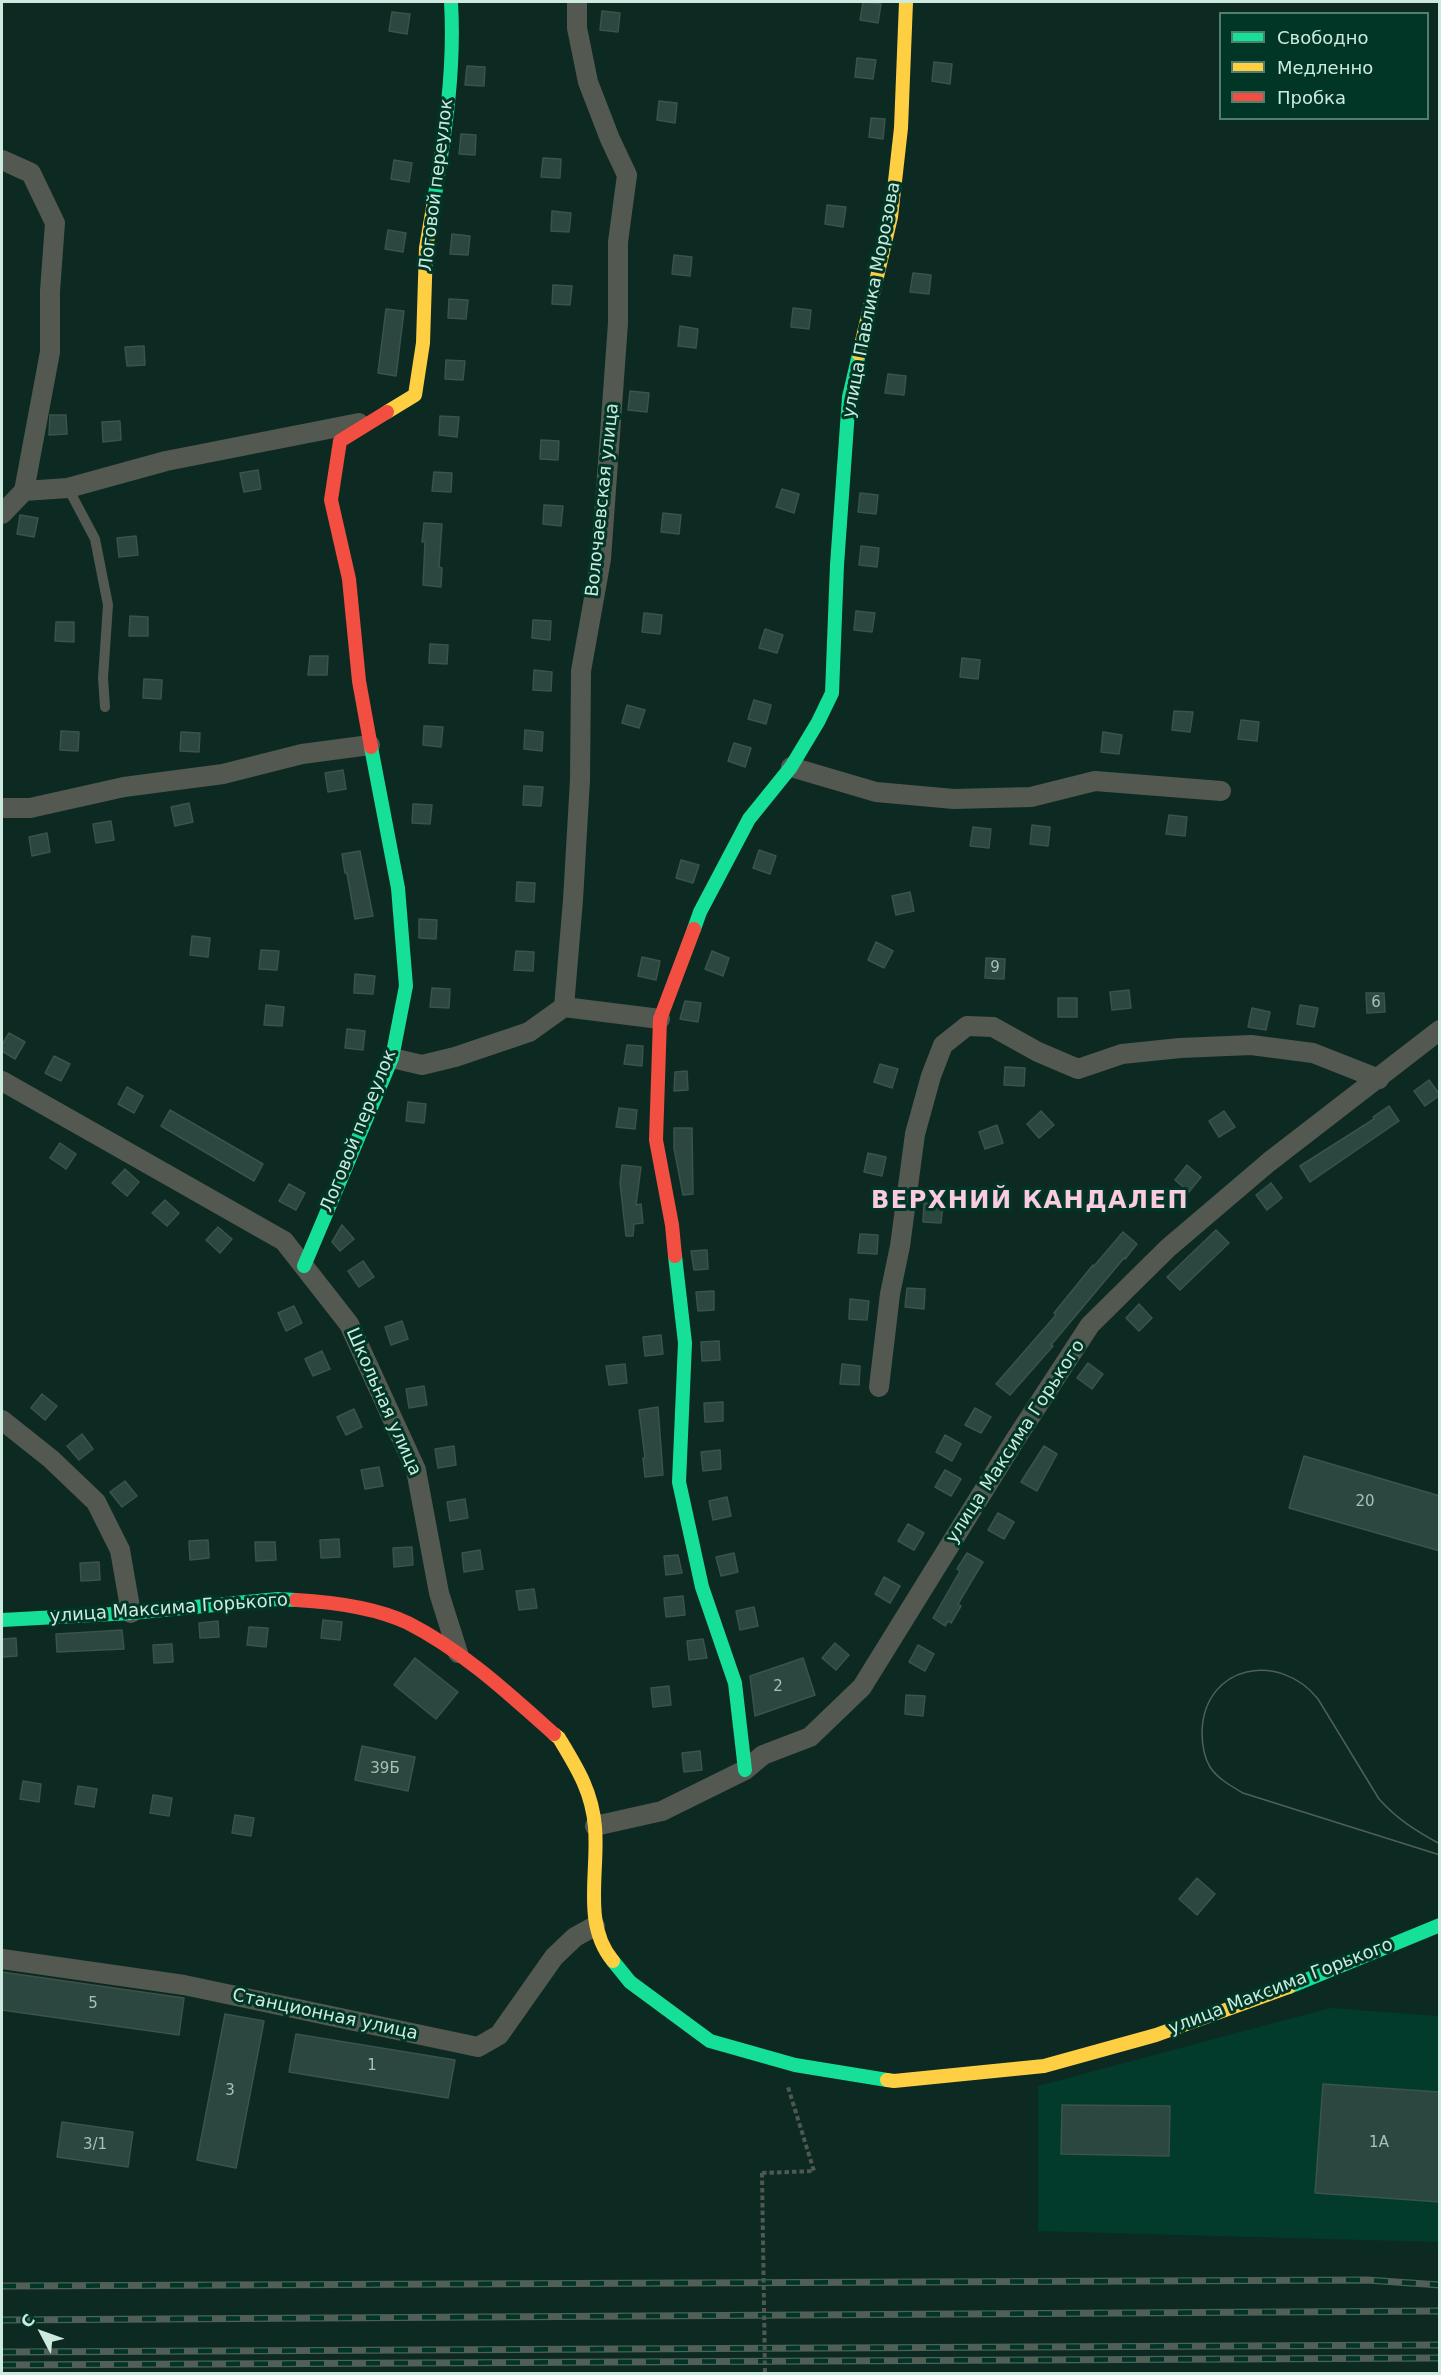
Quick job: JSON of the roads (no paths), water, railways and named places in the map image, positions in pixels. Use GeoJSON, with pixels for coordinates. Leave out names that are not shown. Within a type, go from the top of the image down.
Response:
{"type":"FeatureCollection","features":[{"type":"Feature","properties":{"kind":"street","name":"Логовой переулок"},"geometry":{"type":"LineString","coordinates":[[304,1266],[392,1058],[406,986],[398,888],[359,681],[349,579],[331,500],[340,441],[415,395],[423,343],[426,248],[444,147],[453,40],[451,2]]}},
{"type":"Feature","properties":{"kind":"street","name":"Волочаевская улица"},"geometry":{"type":"LineString","coordinates":[[564,1007],[580,780],[581,671],[601,559],[617,335],[618,242],[627,175],[588,82],[577,28],[577,2]]}},
{"type":"Feature","properties":{"kind":"street","name":"улица Павлика Морозова"},"geometry":{"type":"LineString","coordinates":[[745,1770],[735,1683],[702,1587],[679,1482],[685,1342],[672,1225],[656,1140],[660,1019],[700,912],[749,819],[791,767],[818,722],[832,693],[837,566],[849,397],[891,217],[901,128],[906,2]]}},
{"type":"Feature","properties":{"kind":"street"},"geometry":{"type":"LineString","coordinates":[[2,160],[31,173],[56,223],[50,291],[50,352],[24,491],[2,514]]}},
{"type":"Feature","properties":{"kind":"street","name":"Логовой переулок"},"geometry":{"type":"LineString","coordinates":[[24,491],[69,488],[166,461],[376,419]]}},
{"type":"Feature","properties":{"kind":"street"},"geometry":{"type":"LineString","coordinates":[[2,808],[30,808],[124,787],[223,774],[302,754],[370,745]]}},
{"type":"Feature","properties":{"kind":"street"},"geometry":{"type":"LineString","coordinates":[[791,767],[876,792],[954,799],[1031,797],[1095,781],[1221,791]]}},
{"type":"Feature","properties":{"kind":"street"},"geometry":{"type":"LineString","coordinates":[[392,1058],[422,1065],[455,1057],[529,1032],[564,1007],[660,1019]]}},
{"type":"Feature","properties":{"kind":"street"},"geometry":{"type":"LineString","coordinates":[[879,1387],[890,1294],[900,1246],[915,1134],[931,1076],[943,1046],[967,1026],[993,1028],[1038,1052],[1078,1069],[1122,1054],[1180,1048],[1251,1045],[1313,1053],[1378,1079]]}},
{"type":"Feature","properties":{"kind":"street","name":"улица Максима Горького"},"geometry":{"type":"LineString","coordinates":[[595,1826],[662,1811],[745,1770],[763,1755],[810,1737],[862,1687],[1015,1440],[1090,1325],[1168,1248],[1261,1169],[1440,1030]]}},
{"type":"Feature","properties":{"kind":"street","name":"Школьная улица"},"geometry":{"type":"LineString","coordinates":[[2,1081],[284,1240],[349,1324],[416,1470],[439,1593],[458,1653]]}},
{"type":"Feature","properties":{"kind":"street"},"geometry":{"type":"LineString","coordinates":[[2,1420],[51,1459],[96,1502],[120,1550],[131,1613]]}},
{"type":"Feature","properties":{"kind":"street","name":"улица Максима Горького"},"geometry":{"type":"LineString","coordinates":[[2,1620],[131,1613],[278,1599],[326,1602],[372,1611],[406,1623],[458,1653],[482,1670],[559,1738],[585,1782],[595,1826],[595,1926],[607,1954],[630,1982],[710,2041],[780,2061],[894,2080],[1044,2066],[1156,2035],[1268,1996],[1440,1925]]}},
{"type":"Feature","properties":{"kind":"street","name":"Станционная улица"},"geometry":{"type":"LineString","coordinates":[[2,1959],[184,1984],[478,2048],[499,2035],[554,1957],[575,1937],[595,1926]]}},
{"type":"Feature","properties":{"kind":"lane"},"geometry":{"type":"LineString","coordinates":[[69,488],[95,539],[108,605],[103,678],[105,707]]}},
{"type":"Feature","properties":{"kind":"tram line"},"geometry":{"type":"LineString","coordinates":[[1440,1844],[1407,1824],[1379,1799],[1318,1699],[1302,1684],[1284,1674],[1265,1670],[1246,1672],[1230,1679],[1216,1691],[1206,1709],[1202,1741],[1210,1767],[1225,1782],[1243,1793],[1440,1855]]}},
{"type":"Feature","properties":{"kind":"railway"},"geometry":{"type":"LineString","coordinates":[[2,2286],[1367,2280],[1440,2285]]}},
{"type":"Feature","properties":{"kind":"railway"},"geometry":{"type":"LineString","coordinates":[[2,2320],[1440,2311]]}},
{"type":"Feature","properties":{"kind":"railway"},"geometry":{"type":"LineString","coordinates":[[2,2352],[1440,2345]]}},
{"type":"Feature","properties":{"kind":"railway"},"geometry":{"type":"LineString","coordinates":[[2,2365],[1440,2358]]}},
{"type":"Feature","properties":{"kind":"district","name":"ВЕРХНИЙ КАНДАЛЕП"},"geometry":{"type":"Point","coordinates":[1030,1202]}}]}
